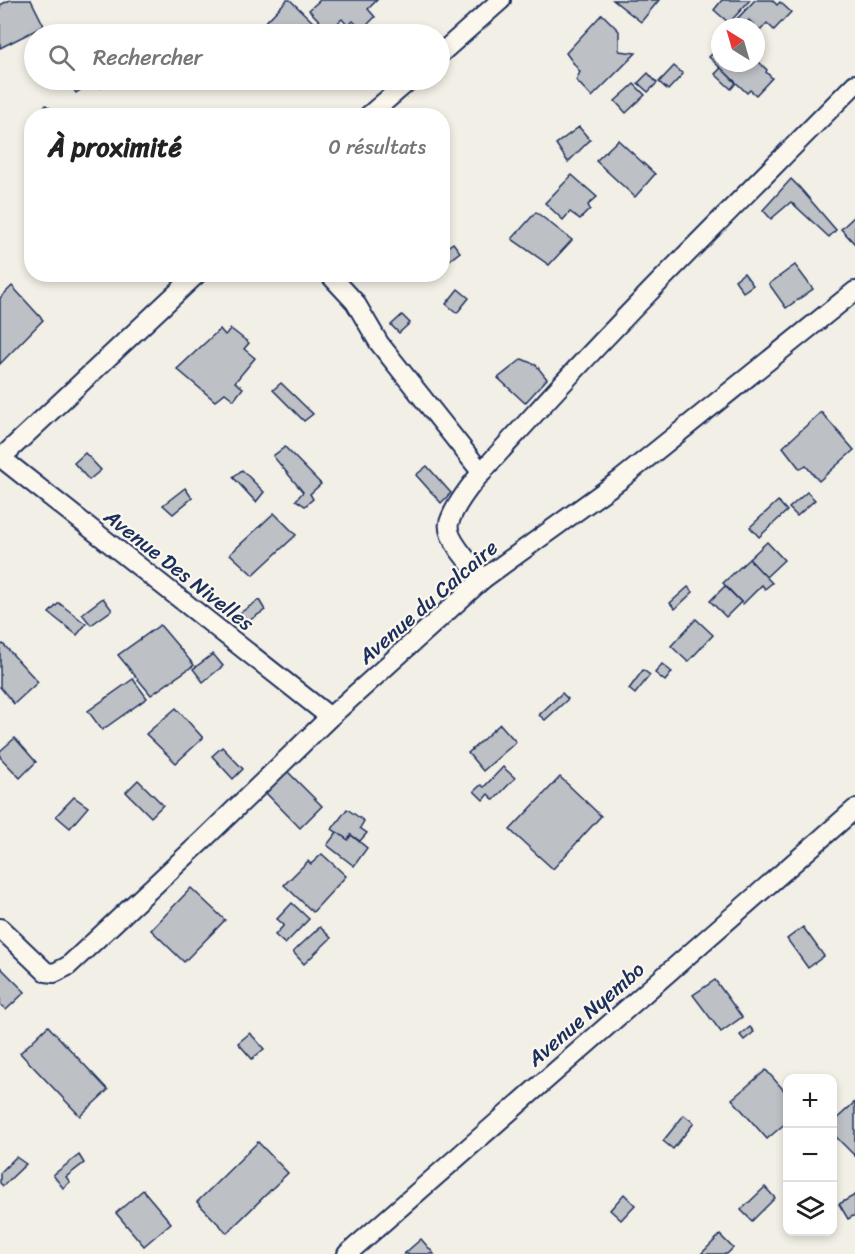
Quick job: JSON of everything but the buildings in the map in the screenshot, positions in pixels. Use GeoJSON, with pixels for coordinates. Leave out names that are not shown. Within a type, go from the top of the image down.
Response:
{"type":"FeatureCollection","features":[{"type":"Feature","properties":{"kind":"street"},"geometry":{"type":"LineString","coordinates":[[450,45],[501,0]]}},
{"type":"Feature","properties":{"kind":"street"},"geometry":{"type":"LineString","coordinates":[[483,579],[454,542],[449,531],[449,524],[457,506],[482,473],[583,361],[855,84]]}},
{"type":"Feature","properties":{"kind":"street"},"geometry":{"type":"LineString","coordinates":[[377,108],[398,90]]}},
{"type":"Feature","properties":{"kind":"street"},"geometry":{"type":"LineString","coordinates":[[0,457],[188,282]]}},
{"type":"Feature","properties":{"kind":"street"},"geometry":{"type":"LineString","coordinates":[[334,282],[363,312],[379,343],[482,473]]}},
{"type":"Feature","properties":{"kind":"street","name":"Avenue du Calcaire"},"geometry":{"type":"LineString","coordinates":[[0,928],[46,972],[54,973],[68,966],[330,717],[483,579],[620,480],[855,291]]}},
{"type":"Feature","properties":{"kind":"street","name":"Avenue Des Nivelles"},"geometry":{"type":"LineString","coordinates":[[0,457],[330,717]]}},
{"type":"Feature","properties":{"kind":"street","name":"Avenue Nyembo"},"geometry":{"type":"LineString","coordinates":[[346,1254],[855,809]]}}]}
